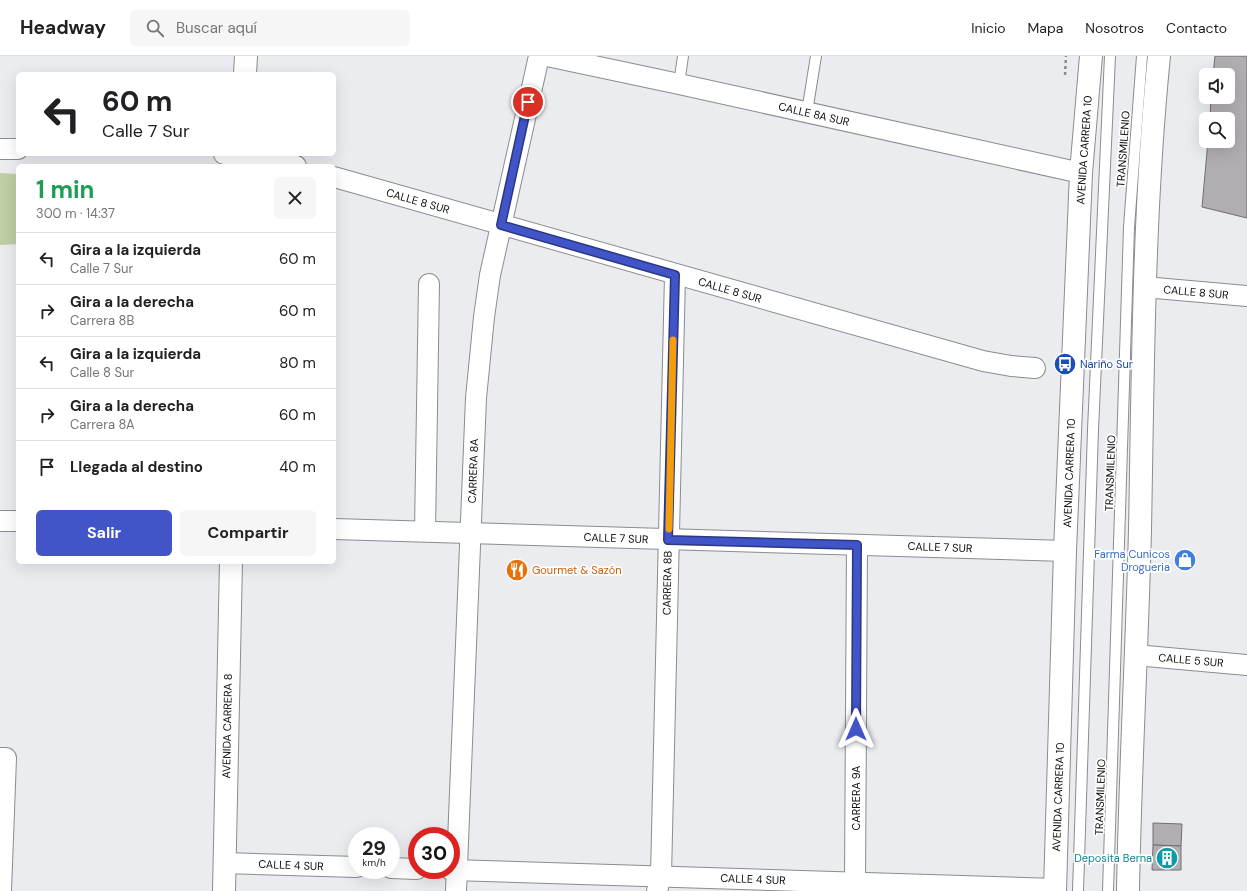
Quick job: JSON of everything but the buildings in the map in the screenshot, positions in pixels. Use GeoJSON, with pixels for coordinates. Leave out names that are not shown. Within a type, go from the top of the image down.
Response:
{"type":"FeatureCollection","features":[{"type":"Feature","properties":{"kind":"main road"},"geometry":{"type":"LineString","coordinates":[[245,72],[246,56]]}},
{"type":"Feature","properties":{"kind":"main road","name":"AVENIDA CARRERA 10"},"geometry":{"type":"LineString","coordinates":[[1056,890],[1066,551],[1081,173],[1091,56]]}},
{"type":"Feature","properties":{"kind":"main road"},"geometry":{"type":"LineString","coordinates":[[1128,891],[1129,815],[1140,533],[1144,287],[1149,190],[1159,56]]}},
{"type":"Feature","properties":{"kind":"main road","name":"AVENIDA CARRERA 8"},"geometry":{"type":"LineString","coordinates":[[224,891],[231,564]]}},
{"type":"Feature","properties":{"kind":"street","name":"CARRERA 8A"},"geometry":{"type":"LineString","coordinates":[[456,827],[471,534],[476,398],[484,317],[490,275],[539,56]]}},
{"type":"Feature","properties":{"kind":"street","name":"CALLE 8A SUR"},"geometry":{"type":"LineString","coordinates":[[547,56],[1081,173]]}},
{"type":"Feature","properties":{"kind":"street"},"geometry":{"type":"LineString","coordinates":[[0,149],[16,149]]}},
{"type":"Feature","properties":{"kind":"street"},"geometry":{"type":"LineString","coordinates":[[255,156],[289,164]]}},
{"type":"Feature","properties":{"kind":"street","name":"CALLE 8 SUR"},"geometry":{"type":"LineString","coordinates":[[336,178],[675,275],[983,361],[1011,366],[1035,368]]}},
{"type":"Feature","properties":{"kind":"street","name":"CARRERA 8B"},"geometry":{"type":"LineString","coordinates":[[659,884],[675,275]]}},
{"type":"Feature","properties":{"kind":"street"},"geometry":{"type":"LineString","coordinates":[[425,531],[429,284]]}},
{"type":"Feature","properties":{"kind":"street","name":"CALLE 8 SUR"},"geometry":{"type":"LineString","coordinates":[[1144,287],[1247,296]]}},
{"type":"Feature","properties":{"kind":"street"},"geometry":{"type":"LineString","coordinates":[[0,521],[16,522]]}},
{"type":"Feature","properties":{"kind":"street","name":"CALLE 7 SUR"},"geometry":{"type":"LineString","coordinates":[[336,529],[1066,551]]}},
{"type":"Feature","properties":{"kind":"street","name":"CARRERA 9A"},"geometry":{"type":"LineString","coordinates":[[855,882],[857,545]]}},
{"type":"Feature","properties":{"kind":"street","name":"CALLE 5 SUR"},"geometry":{"type":"LineString","coordinates":[[1135,655],[1247,665]]}},
{"type":"Feature","properties":{"kind":"street"},"geometry":{"type":"LineString","coordinates":[[1,891],[3,758]]}},
{"type":"Feature","properties":{"kind":"street","name":"CALLE 4 SUR"},"geometry":{"type":"LineString","coordinates":[[224,863],[348,867]]}},
{"type":"Feature","properties":{"kind":"street","name":"CALLE 4 SUR"},"geometry":{"type":"LineString","coordinates":[[460,870],[659,884],[855,882],[933,888],[1056,890]]}},
{"type":"Feature","properties":{"kind":"street","name":"CARRERA 8A"},"geometry":{"type":"LineString","coordinates":[[455,879],[456,891]]}},
{"type":"Feature","properties":{"kind":"lane"},"geometry":{"type":"LineString","coordinates":[[679,84],[683,56]]}},
{"type":"Feature","properties":{"kind":"lane"},"geometry":{"type":"LineString","coordinates":[[807,112],[816,56]]}},
{"type":"Feature","properties":{"kind":"lane","name":"TRANSMILENIO"},"geometry":{"type":"LineString","coordinates":[[1078,891],[1093,422],[1110,56]]}},
{"type":"Feature","properties":{"kind":"lane","name":"TRANSMILENIO"},"geometry":{"type":"LineString","coordinates":[[1108,891],[1129,227],[1142,56]]}},
{"type":"Feature","properties":{"kind":"green space"},"geometry":{"type":"Polygon","coordinates":[[[0,173],[16,174],[16,244],[0,245],[0,173]]]}},
{"type":"Feature","properties":{"kind":"slow traffic"},"geometry":{"type":"LineString","coordinates":[[669,529],[673,340]]}},
{"type":"Feature","properties":{"kind":"place","name":"Nariño Sur"},"geometry":{"type":"Point","coordinates":[1065,364]}},
{"type":"Feature","properties":{"kind":"place","name":"Farma Cunicos Drogueria"},"geometry":{"type":"Point","coordinates":[1185,560]}},
{"type":"Feature","properties":{"kind":"place","name":"Gourmet & Sazón"},"geometry":{"type":"Point","coordinates":[517,570]}},
{"type":"Feature","properties":{"kind":"place","name":"Deposita Berna"},"geometry":{"type":"Point","coordinates":[1167,858]}},
{"type":"Feature","properties":{"kind":"route"},"geometry":{"type":"LineString","coordinates":[[528,102],[501,225],[675,275],[668,540],[857,545],[856,729]]}}]}
